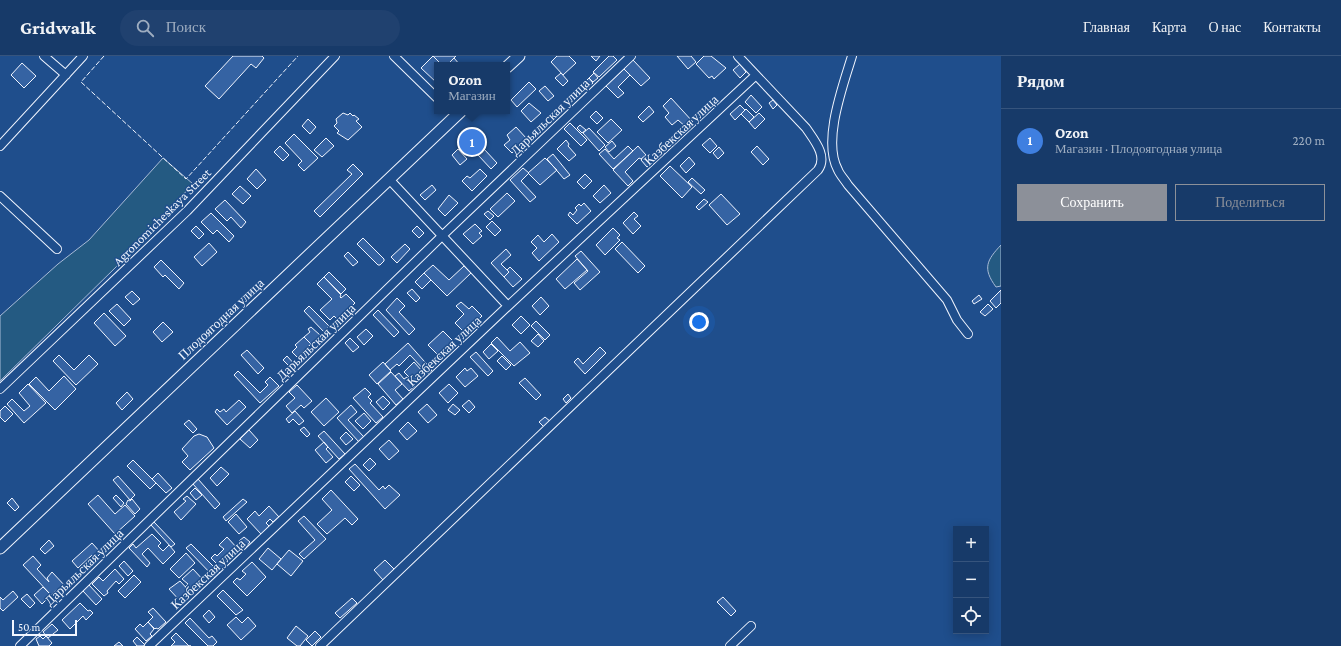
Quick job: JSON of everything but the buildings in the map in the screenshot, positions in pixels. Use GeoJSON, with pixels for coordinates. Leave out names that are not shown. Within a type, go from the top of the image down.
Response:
{"type":"FeatureCollection","features":[{"type":"Feature","properties":{"kind":"street"},"geometry":{"type":"LineString","coordinates":[[44,56],[66,75]]}},
{"type":"Feature","properties":{"kind":"street"},"geometry":{"type":"LineString","coordinates":[[0,146],[83,56]]}},
{"type":"Feature","properties":{"kind":"street","name":"Agronomicheskaya Street"},"geometry":{"type":"LineString","coordinates":[[0,389],[187,211],[335,56]]}},
{"type":"Feature","properties":{"kind":"street"},"geometry":{"type":"LineString","coordinates":[[394,56],[434,95]]}},
{"type":"Feature","properties":{"kind":"street"},"geometry":{"type":"LineString","coordinates":[[510,65],[519,56]]}},
{"type":"Feature","properties":{"kind":"street","name":"Дарьяльская улица"},"geometry":{"type":"LineString","coordinates":[[20,646],[442,236],[631,56]]}},
{"type":"Feature","properties":{"kind":"street"},"geometry":{"type":"LineString","coordinates":[[320,646],[822,164],[820,151],[806,128],[738,56]]}},
{"type":"Feature","properties":{"kind":"street"},"geometry":{"type":"LineString","coordinates":[[852,56],[835,121],[832,140],[833,155],[837,169],[848,185],[948,300],[956,320],[968,334]]}},
{"type":"Feature","properties":{"kind":"street","name":"Казбекская улица"},"geometry":{"type":"LineString","coordinates":[[149,646],[508,306],[756,75]]}},
{"type":"Feature","properties":{"kind":"street","name":"Плодоягодная улица"},"geometry":{"type":"LineString","coordinates":[[0,548],[389,179],[455,114]]}},
{"type":"Feature","properties":{"kind":"street"},"geometry":{"type":"LineString","coordinates":[[389,179],[508,306]]}},
{"type":"Feature","properties":{"kind":"street"},"geometry":{"type":"LineString","coordinates":[[0,196],[57,249]]}},
{"type":"Feature","properties":{"kind":"street"},"geometry":{"type":"LineString","coordinates":[[730,646],[751,626]]}},
{"type":"Feature","properties":{"kind":"shaded area"},"geometry":{"type":"Polygon","coordinates":[[[163,158],[193,184],[116,267],[0,381],[0,316],[58,264],[89,240],[163,158]]]}},
{"type":"Feature","properties":{"kind":"shaded area"},"geometry":{"type":"Polygon","coordinates":[[[1001,245],[1001,286],[996,287],[989,275],[988,264],[992,255],[1001,245]]]}},
{"type":"Feature","properties":{"kind":"fence"},"geometry":{"type":"LineString","coordinates":[[104,56],[81,82],[186,179],[298,56]]}},
{"type":"Feature","properties":{"kind":"place","name":"Ozon"},"geometry":{"type":"Point","coordinates":[472,142]}}]}
